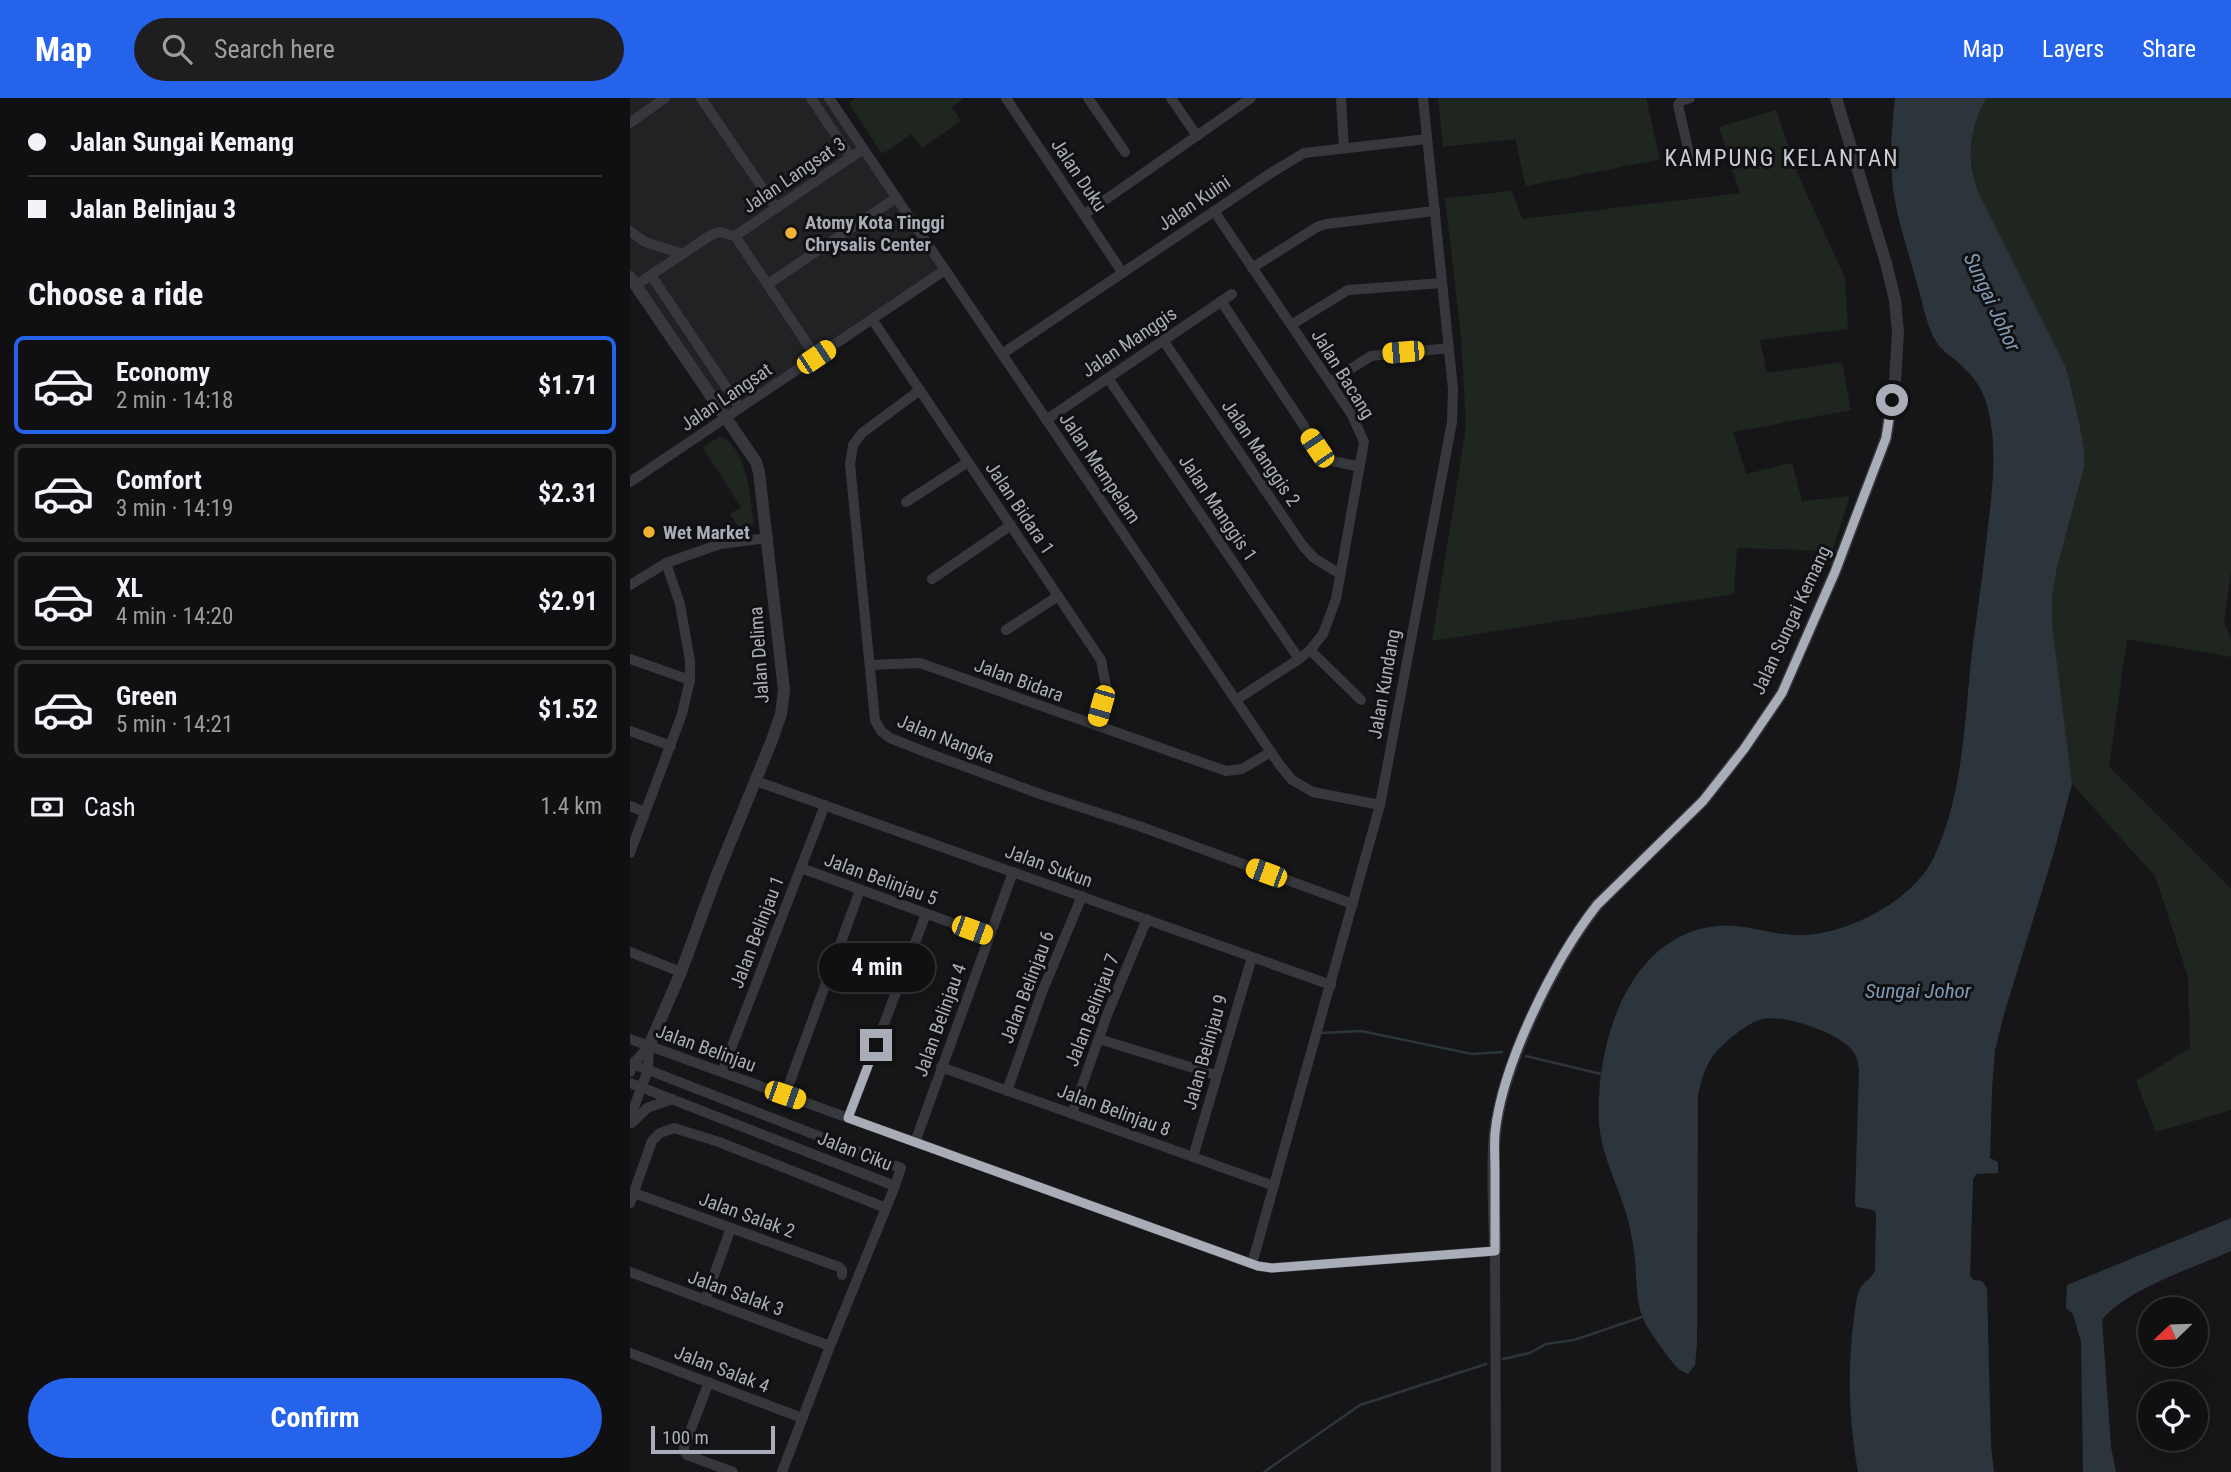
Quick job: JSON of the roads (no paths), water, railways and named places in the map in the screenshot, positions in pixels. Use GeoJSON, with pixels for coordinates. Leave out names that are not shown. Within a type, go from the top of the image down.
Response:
{"type":"FeatureCollection","features":[{"type":"Feature","properties":{"kind":"street"},"geometry":{"type":"LineString","coordinates":[[630,122],[665,98]]}},
{"type":"Feature","properties":{"kind":"street"},"geometry":{"type":"LineString","coordinates":[[701,98],[776,208]]}},
{"type":"Feature","properties":{"kind":"street"},"geometry":{"type":"LineString","coordinates":[[811,98],[851,158]]}},
{"type":"Feature","properties":{"kind":"street","name":"Jalan Mempelam"},"geometry":{"type":"LineString","coordinates":[[829,98],[1292,780],[1312,792],[1380,805]]}},
{"type":"Feature","properties":{"kind":"street","name":"Jalan Duku"},"geometry":{"type":"LineString","coordinates":[[1006,98],[1122,272]]}},
{"type":"Feature","properties":{"kind":"street"},"geometry":{"type":"LineString","coordinates":[[1087,98],[1125,152]]}},
{"type":"Feature","properties":{"kind":"street"},"geometry":{"type":"LineString","coordinates":[[1171,98],[1197,136]]}},
{"type":"Feature","properties":{"kind":"street"},"geometry":{"type":"LineString","coordinates":[[1085,214],[1251,98]]}},
{"type":"Feature","properties":{"kind":"street"},"geometry":{"type":"LineString","coordinates":[[1340,98],[1344,148]]}},
{"type":"Feature","properties":{"kind":"street","name":"Jalan Kundang"},"geometry":{"type":"LineString","coordinates":[[1252,1264],[1380,805],[1452,422],[1453,389],[1423,98]]}},
{"type":"Feature","properties":{"kind":"street"},"geometry":{"type":"LineString","coordinates":[[1690,98],[1678,105],[1690,157]]}},
{"type":"Feature","properties":{"kind":"street","name":"Jalan Sungai Kemang"},"geometry":{"type":"LineString","coordinates":[[1495,1251],[1495,1135],[1500,1102],[1508,1075],[1546,988],[1584,922],[1597,905],[1703,801],[1744,749],[1782,693],[1835,572],[1886,438],[1895,381],[1898,333],[1895,300],[1836,98]]}},
{"type":"Feature","properties":{"kind":"street","name":"Jalan Kuini"},"geometry":{"type":"LineString","coordinates":[[1002,355],[1122,272],[1304,153],[1427,139]]}},
{"type":"Feature","properties":{"kind":"street","name":"Jalan Langsat 3"},"geometry":{"type":"LineString","coordinates":[[632,280],[651,275],[711,235],[719,232],[735,236],[863,149]]}},
{"type":"Feature","properties":{"kind":"street"},"geometry":{"type":"LineString","coordinates":[[768,284],[896,198]]}},
{"type":"Feature","properties":{"kind":"street","name":"Jalan Bacang"},"geometry":{"type":"LineString","coordinates":[[1214,211],[1352,415],[1364,442],[1336,599],[1322,634],[1299,659],[1236,700]]}},
{"type":"Feature","properties":{"kind":"street"},"geometry":{"type":"LineString","coordinates":[[1252,268],[1326,224],[1435,211]]}},
{"type":"Feature","properties":{"kind":"street"},"geometry":{"type":"LineString","coordinates":[[630,231],[645,242],[683,254]]}},
{"type":"Feature","properties":{"kind":"street"},"geometry":{"type":"LineString","coordinates":[[735,236],[816,357]]}},
{"type":"Feature","properties":{"kind":"street","name":"Jalan Langsat"},"geometry":{"type":"LineString","coordinates":[[630,482],[945,270]]}},
{"type":"Feature","properties":{"kind":"street"},"geometry":{"type":"LineString","coordinates":[[651,275],[740,408]]}},
{"type":"Feature","properties":{"kind":"street","name":"Jalan Delima"},"geometry":{"type":"LineString","coordinates":[[631,1067],[649,1046],[681,972],[716,877],[756,781],[783,703],[784,690],[768,538],[756,463],[632,280]]}},
{"type":"Feature","properties":{"kind":"street"},"geometry":{"type":"LineString","coordinates":[[1291,325],[1348,290],[1442,283]]}},
{"type":"Feature","properties":{"kind":"street","name":"Jalan Manggis"},"geometry":{"type":"LineString","coordinates":[[1046,420],[1232,294]]}},
{"type":"Feature","properties":{"kind":"street"},"geometry":{"type":"LineString","coordinates":[[1221,301],[1322,453],[1333,461],[1360,467]]}},
{"type":"Feature","properties":{"kind":"street","name":"Jalan Bidara 1"},"geometry":{"type":"LineString","coordinates":[[872,319],[1101,660],[1106,686],[1095,725]]}},
{"type":"Feature","properties":{"kind":"street","name":"Jalan Manggis 2"},"geometry":{"type":"LineString","coordinates":[[1163,340],[1303,546],[1314,558],[1340,573]]}},
{"type":"Feature","properties":{"kind":"street"},"geometry":{"type":"LineString","coordinates":[[1330,382],[1371,356],[1449,348]]}},
{"type":"Feature","properties":{"kind":"street","name":"Jalan Manggis 1"},"geometry":{"type":"LineString","coordinates":[[1108,378],[1299,659]]}},
{"type":"Feature","properties":{"kind":"street","name":"Jalan Nangka"},"geometry":{"type":"LineString","coordinates":[[920,390],[862,433],[853,445],[850,464],[875,720],[881,731],[890,738],[1040,794],[1139,826],[1353,904]]}},
{"type":"Feature","properties":{"kind":"street"},"geometry":{"type":"LineString","coordinates":[[906,502],[968,461]]}},
{"type":"Feature","properties":{"kind":"street"},"geometry":{"type":"LineString","coordinates":[[932,579],[1011,525]]}},
{"type":"Feature","properties":{"kind":"street"},"geometry":{"type":"LineString","coordinates":[[630,585],[666,563],[720,544],[768,538]]}},
{"type":"Feature","properties":{"kind":"street"},"geometry":{"type":"LineString","coordinates":[[630,853],[671,746],[690,680],[690,661],[680,604],[666,563]]}},
{"type":"Feature","properties":{"kind":"street"},"geometry":{"type":"LineString","coordinates":[[1006,630],[1058,596]]}},
{"type":"Feature","properties":{"kind":"street"},"geometry":{"type":"LineString","coordinates":[[1310,650],[1361,699]]}},
{"type":"Feature","properties":{"kind":"street"},"geometry":{"type":"LineString","coordinates":[[630,659],[690,680]]}},
{"type":"Feature","properties":{"kind":"street","name":"Jalan Bidara"},"geometry":{"type":"LineString","coordinates":[[870,665],[920,663],[1226,771],[1242,769],[1271,752]]}},
{"type":"Feature","properties":{"kind":"street"},"geometry":{"type":"LineString","coordinates":[[630,732],[671,746]]}},
{"type":"Feature","properties":{"kind":"street","name":"Jalan Sukun"},"geometry":{"type":"LineString","coordinates":[[756,781],[1331,985]]}},
{"type":"Feature","properties":{"kind":"street","name":"Jalan Belinjau 1"},"geometry":{"type":"LineString","coordinates":[[722,1072],[825,805]]}},
{"type":"Feature","properties":{"kind":"street"},"geometry":{"type":"LineString","coordinates":[[630,806],[645,812]]}},
{"type":"Feature","properties":{"kind":"street","name":"Jalan Belinjau 5"},"geometry":{"type":"LineString","coordinates":[[801,868],[988,936]]}},
{"type":"Feature","properties":{"kind":"street","name":"Jalan Belinjau 4"},"geometry":{"type":"LineString","coordinates":[[915,1142],[1013,872]]}},
{"type":"Feature","properties":{"kind":"street"},"geometry":{"type":"LineString","coordinates":[[785,1095],[860,890]]}},
{"type":"Feature","properties":{"kind":"street","name":"Jalan Belinjau 6"},"geometry":{"type":"LineString","coordinates":[[1007,1090],[1042,992],[1082,896]]}},
{"type":"Feature","properties":{"kind":"street"},"geometry":{"type":"LineString","coordinates":[[848,1118],[926,914]]}},
{"type":"Feature","properties":{"kind":"street","name":"Jalan Belinjau 7"},"geometry":{"type":"LineString","coordinates":[[1072,1114],[1147,919]]}},
{"type":"Feature","properties":{"kind":"street"},"geometry":{"type":"LineString","coordinates":[[630,952],[681,972]]}},
{"type":"Feature","properties":{"kind":"street","name":"Jalan Belinjau 9"},"geometry":{"type":"LineString","coordinates":[[1193,1157],[1252,957]]}},
{"type":"Feature","properties":{"kind":"street","name":"Jalan Belinjau"},"geometry":{"type":"LineString","coordinates":[[630,1039],[1252,1264],[1272,1268],[1495,1251]]}},
{"type":"Feature","properties":{"kind":"street"},"geometry":{"type":"LineString","coordinates":[[1099,1039],[1216,1075]]}},
{"type":"Feature","properties":{"kind":"street","name":"Jalan Delima"},"geometry":{"type":"LineString","coordinates":[[630,1118],[648,1070],[649,1046]]}},
{"type":"Feature","properties":{"kind":"street","name":"Jalan Ciku"},"geometry":{"type":"LineString","coordinates":[[630,1083],[895,1186],[901,1168],[648,1070],[631,1067]]}},
{"type":"Feature","properties":{"kind":"street","name":"Jalan Belinjau 8"},"geometry":{"type":"LineString","coordinates":[[942,1067],[1274,1186]]}},
{"type":"Feature","properties":{"kind":"street"},"geometry":{"type":"LineString","coordinates":[[630,1124],[647,1108],[672,1099]]}},
{"type":"Feature","properties":{"kind":"street"},"geometry":{"type":"LineString","coordinates":[[632,1198],[652,1141],[660,1133],[674,1128],[719,1142],[886,1208]]}},
{"type":"Feature","properties":{"kind":"street"},"geometry":{"type":"LineString","coordinates":[[782,1472],[895,1186]]}},
{"type":"Feature","properties":{"kind":"street","name":"Jalan Salak 2"},"geometry":{"type":"LineString","coordinates":[[632,1198],[731,1228],[839,1267],[842,1275]]}},
{"type":"Feature","properties":{"kind":"street"},"geometry":{"type":"LineString","coordinates":[[705,1300],[731,1228]]}},
{"type":"Feature","properties":{"kind":"street"},"geometry":{"type":"LineString","coordinates":[[1495,1251],[1496,1472]]}},
{"type":"Feature","properties":{"kind":"street","name":"Jalan Salak 3"},"geometry":{"type":"LineString","coordinates":[[630,1272],[830,1346]]}},
{"type":"Feature","properties":{"kind":"street","name":"Jalan Salak 4"},"geometry":{"type":"LineString","coordinates":[[630,1353],[802,1418]]}},
{"type":"Feature","properties":{"kind":"street"},"geometry":{"type":"LineString","coordinates":[[709,1381],[683,1449],[688,1455],[733,1472]]}},
{"type":"Feature","properties":{"kind":"water","name":"Sungai Johor"},"geometry":{"type":"Polygon","coordinates":[[[1895,98],[1986,98],[1971,144],[1974,179],[1978,192],[2066,367],[2084,448],[2084,468],[2057,567],[2052,597],[2052,623],[2072,784],[1995,1050],[1990,1158],[1998,1162],[1998,1173],[1976,1174],[1973,1180],[1970,1276],[1974,1280],[1982,1281],[1987,1288],[1994,1472],[1858,1472],[1851,1414],[1850,1356],[1858,1294],[1875,1270],[1876,1213],[1856,1207],[1855,1202],[1859,1070],[1855,1055],[1845,1043],[1810,1026],[1783,1019],[1762,1019],[1748,1025],[1726,1042],[1706,1067],[1698,1095],[1697,1343],[1695,1365],[1688,1374],[1671,1360],[1641,1313],[1630,1227],[1606,1157],[1599,1122],[1603,1061],[1611,1029],[1623,999],[1639,972],[1660,950],[1685,934],[1716,926],[1736,926],[1794,935],[1832,931],[1853,924],[1873,915],[1909,890],[1933,859],[1944,834],[1962,754],[1991,502],[1992,435],[1981,389],[1969,373],[1937,343],[1925,314],[1893,190],[1891,147],[1895,98]]]}},
{"type":"Feature","properties":{"kind":"water"},"geometry":{"type":"Polygon","coordinates":[[[2231,1218],[2231,1251],[2143,1289],[2112,1309],[2102,1320],[2111,1447],[2116,1472],[2083,1472],[2081,1342],[2073,1314],[2066,1308],[2067,1285],[2231,1218]]]}},
{"type":"Feature","properties":{"kind":"waterway"},"geometry":{"type":"LineString","coordinates":[[1321,1033],[1361,1031],[1472,1054],[1502,1052]]}},
{"type":"Feature","properties":{"kind":"waterway"},"geometry":{"type":"LineString","coordinates":[[1526,1056],[1601,1074]]}},
{"type":"Feature","properties":{"kind":"waterway"},"geometry":{"type":"LineString","coordinates":[[1503,1359],[1530,1353],[1546,1344],[1574,1340],[1642,1317]]}},
{"type":"Feature","properties":{"kind":"waterway"},"geometry":{"type":"LineString","coordinates":[[1264,1472],[1360,1405],[1486,1364]]}},
{"type":"Feature","properties":{"kind":"place","name":"Atomy Kota Tinggi Chrysalis Center"},"geometry":{"type":"Point","coordinates":[791,233]}},
{"type":"Feature","properties":{"kind":"place","name":"Wet Market"},"geometry":{"type":"Point","coordinates":[649,532]}},
{"type":"Feature","properties":{"kind":"district","name":"KAMPUNG KELANTAN"},"geometry":{"type":"Point","coordinates":[1782,158]}}]}
